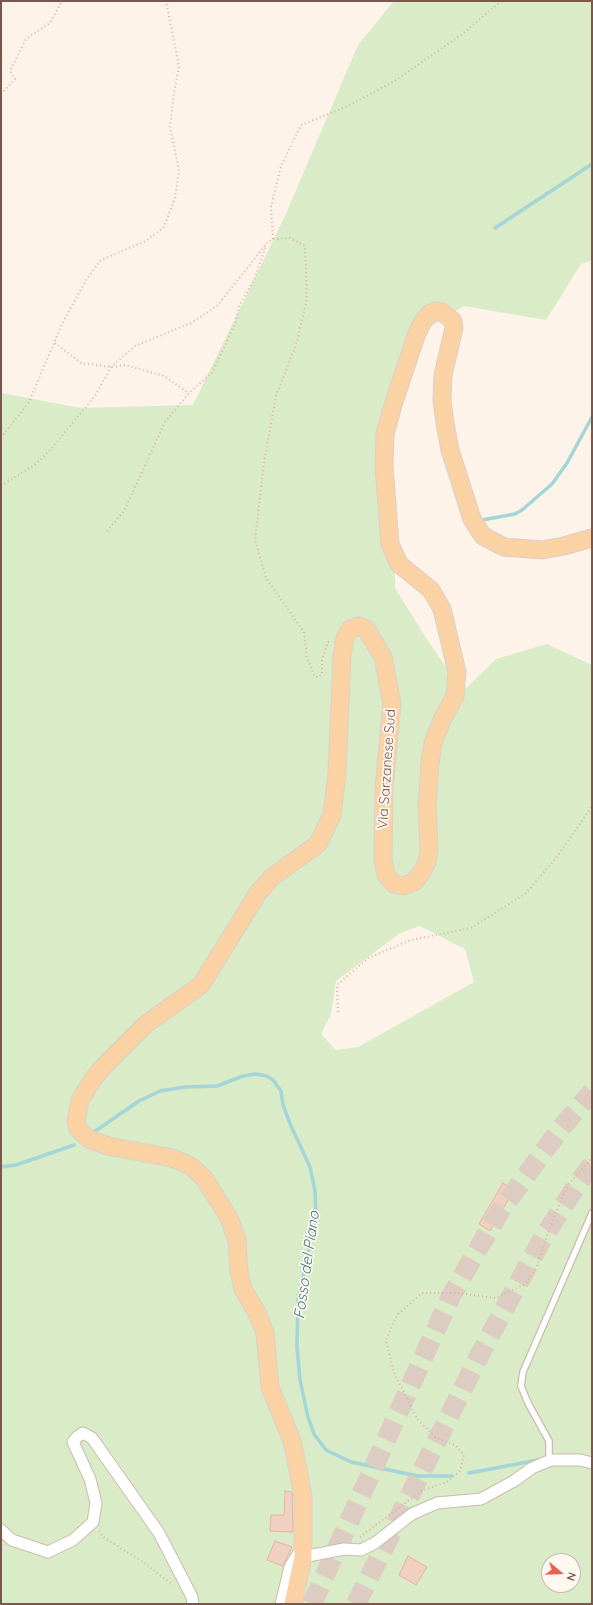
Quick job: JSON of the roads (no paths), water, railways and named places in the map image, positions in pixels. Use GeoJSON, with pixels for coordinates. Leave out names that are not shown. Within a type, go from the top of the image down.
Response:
{"type":"FeatureCollection","features":[{"type":"Feature","properties":{"kind":"main road","name":"Via Sarzanese Sud"},"geometry":{"type":"LineString","coordinates":[[293,1604],[303,1557],[303,1497],[292,1441],[270,1387],[265,1333],[257,1313],[243,1289],[239,1271],[237,1240],[230,1218],[204,1178],[191,1166],[157,1154],[96,1142],[89,1139],[78,1129],[76,1121],[80,1100],[93,1079],[104,1066],[146,1024],[201,985],[258,892],[272,877],[318,844],[324,834],[332,815],[336,780],[343,648],[345,638],[350,630],[358,626],[366,628],[383,656],[392,704],[384,789],[383,860],[386,876],[394,884],[404,886],[414,882],[422,872],[427,862],[429,850],[428,805],[430,763],[436,737],[454,696],[457,672],[442,609],[432,590],[399,564],[390,544],[386,504],[385,434],[416,336],[422,323],[429,314],[442,312],[452,321],[454,328],[443,375],[442,401],[445,423],[450,450],[472,519],[483,536],[504,546],[542,550],[564,546],[592,538]]}},
{"type":"Feature","properties":{"kind":"street"},"geometry":{"type":"LineString","coordinates":[[1,1530],[12,1540],[48,1552],[73,1540],[93,1522],[96,1503],[95,1497],[90,1479],[73,1442],[83,1433],[92,1438],[159,1533],[192,1597],[193,1604]]}},
{"type":"Feature","properties":{"kind":"street"},"geometry":{"type":"LineString","coordinates":[[281,1604],[290,1567],[298,1554],[303,1557],[344,1549],[361,1550],[375,1543],[412,1514],[437,1503],[481,1498],[514,1481],[532,1468],[549,1461],[580,1460],[592,1463]]}},
{"type":"Feature","properties":{"kind":"lane"},"geometry":{"type":"LineString","coordinates":[[549,1461],[549,1441],[528,1403],[521,1386],[523,1372],[592,1213]]}},
{"type":"Feature","properties":{"kind":"waterway"},"geometry":{"type":"LineString","coordinates":[[495,228],[592,164]]}},
{"type":"Feature","properties":{"kind":"waterway"},"geometry":{"type":"LineString","coordinates":[[482,520],[515,514],[522,510],[552,484],[567,463],[592,417]]}},
{"type":"Feature","properties":{"kind":"waterway","name":"Fosso del Piano"},"geometry":{"type":"LineString","coordinates":[[91,1134],[139,1101],[160,1091],[185,1087],[217,1086],[243,1076],[256,1074],[267,1076],[273,1080],[281,1091],[283,1105],[291,1126],[310,1167],[315,1191],[316,1216],[298,1300],[297,1347],[300,1380],[308,1417],[314,1434],[326,1450],[351,1462],[418,1476],[452,1476]]}},
{"type":"Feature","properties":{"kind":"waterway"},"geometry":{"type":"LineString","coordinates":[[1,1167],[16,1165],[74,1145]]}},
{"type":"Feature","properties":{"kind":"waterway","name":"Fosso del Piano"},"geometry":{"type":"LineString","coordinates":[[469,1473],[538,1460]]}},
{"type":"Feature","properties":{"kind":"tunnel"},"geometry":{"type":"LineString","coordinates":[[312,1604],[451,1296],[500,1211],[561,1128],[592,1092]]}},
{"type":"Feature","properties":{"kind":"tunnel"},"geometry":{"type":"LineString","coordinates":[[356,1604],[479,1356],[540,1243],[578,1183],[592,1165]]}}]}
